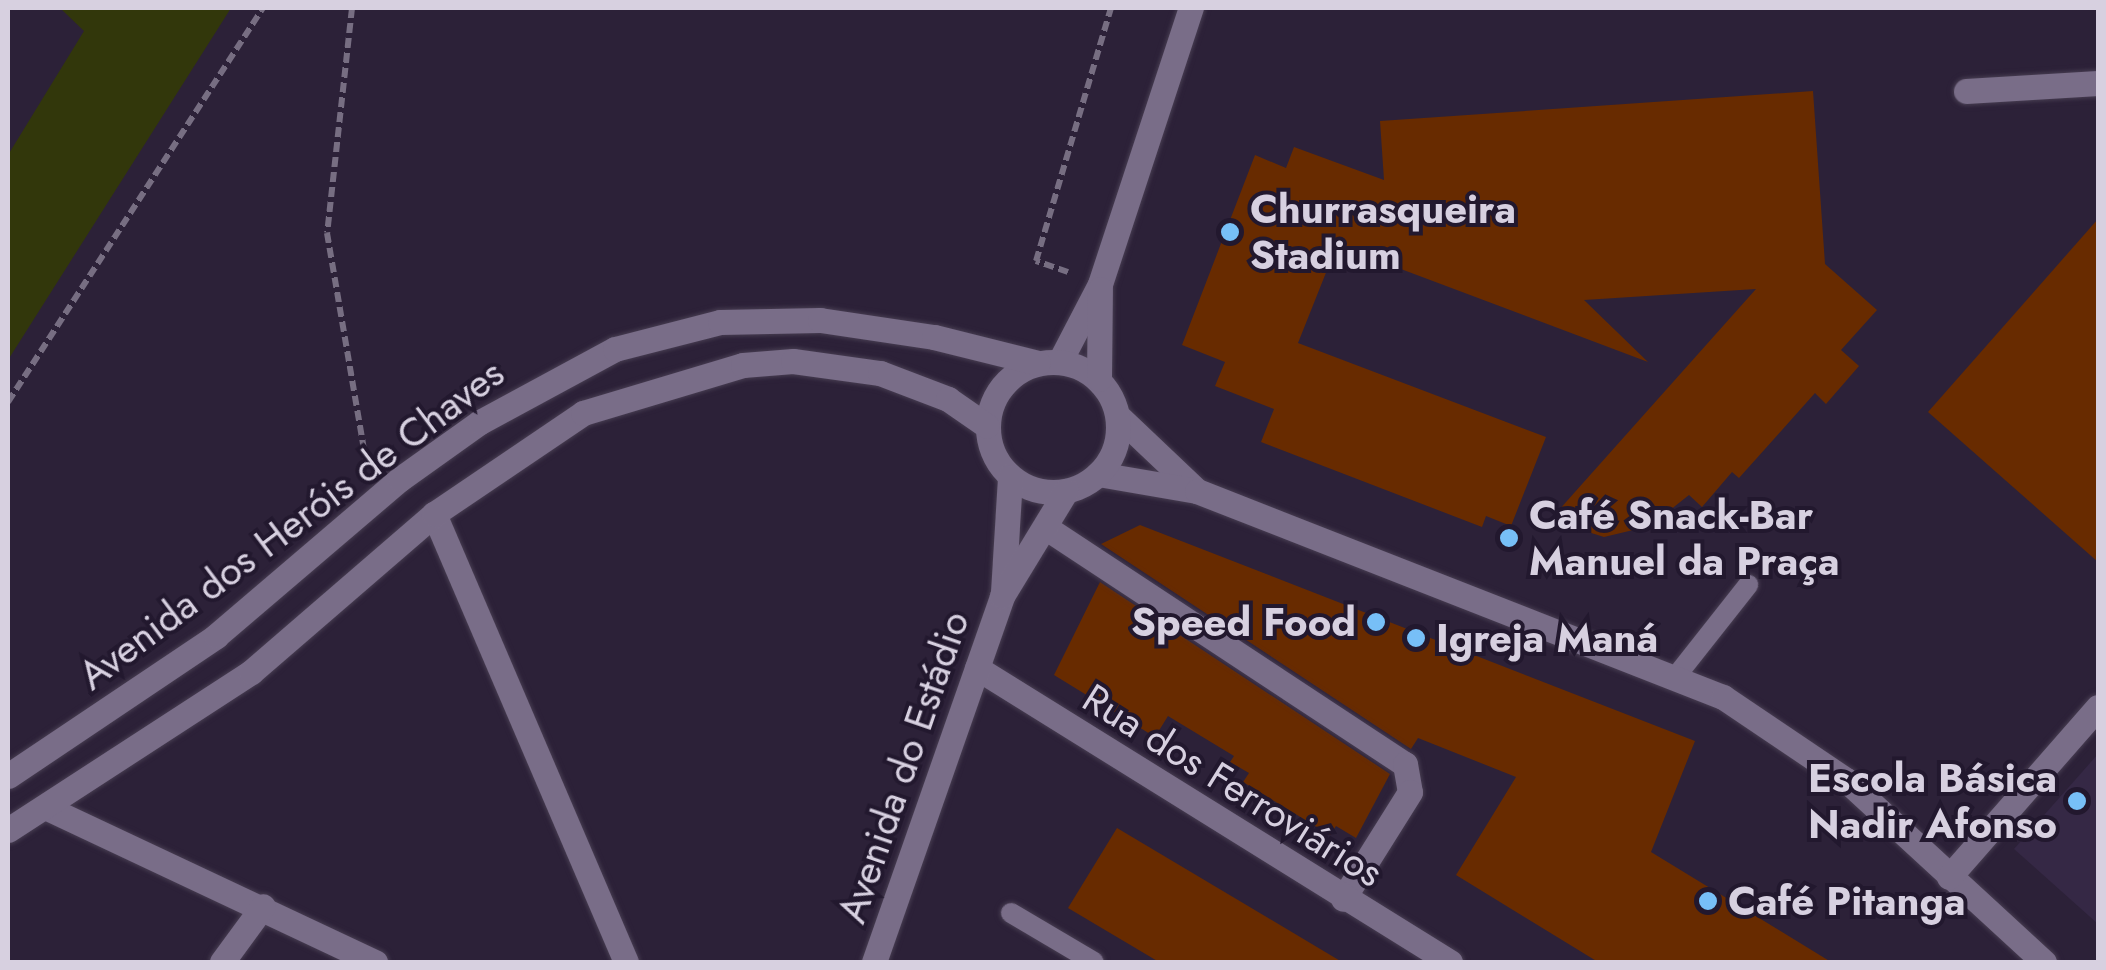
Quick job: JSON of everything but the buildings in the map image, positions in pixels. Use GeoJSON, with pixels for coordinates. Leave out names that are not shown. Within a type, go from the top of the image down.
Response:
{"type":"FeatureCollection","features":[{"type":"Feature","properties":{"kind":"street"},"geometry":{"type":"LineString","coordinates":[[1118,416],[1118,438],[1098,474],[1066,491],[1046,492],[1010,477],[989,445],[987,426],[1002,385],[1049,362],[1100,284],[1191,8]]}},
{"type":"Feature","properties":{"kind":"street"},"geometry":{"type":"LineString","coordinates":[[1966,91],[2098,82]]}},
{"type":"Feature","properties":{"kind":"street"},"geometry":{"type":"LineString","coordinates":[[1100,284],[1099,379],[1118,416],[1197,491]]}},
{"type":"Feature","properties":{"kind":"street","name":"Avenida dos Heróis de Chaves"},"geometry":{"type":"LineString","coordinates":[[8,776],[216,636],[400,479],[480,422],[614,349],[673,329],[783,319],[883,328],[1049,362]]}},
{"type":"Feature","properties":{"kind":"street","name":"Avenida dos Heróis de Chaves"},"geometry":{"type":"LineString","coordinates":[[8,830],[251,672],[434,514],[583,413],[743,365],[821,362],[880,372],[948,399],[987,426]]}},
{"type":"Feature","properties":{"kind":"street"},"geometry":{"type":"LineString","coordinates":[[1049,362],[1099,379]]}},
{"type":"Feature","properties":{"kind":"street"},"geometry":{"type":"LineString","coordinates":[[1098,474],[1197,491],[1676,674],[1806,748],[2044,962]]}},
{"type":"Feature","properties":{"kind":"street","name":"Avenida do Estádio"},"geometry":{"type":"LineString","coordinates":[[1002,596],[1010,477]]}},
{"type":"Feature","properties":{"kind":"street","name":"Avenida do Estádio"},"geometry":{"type":"LineString","coordinates":[[874,962],[1002,596],[1066,491]]}},
{"type":"Feature","properties":{"kind":"street"},"geometry":{"type":"LineString","coordinates":[[434,514],[626,962]]}},
{"type":"Feature","properties":{"kind":"street"},"geometry":{"type":"LineString","coordinates":[[1045,527],[1405,764],[1410,792],[1344,900]]}},
{"type":"Feature","properties":{"kind":"street","name":"Rua dos Ferroviários"},"geometry":{"type":"LineString","coordinates":[[977,668],[1344,900],[1450,962]]}},
{"type":"Feature","properties":{"kind":"street"},"geometry":{"type":"LineString","coordinates":[[1948,876],[2098,707]]}},
{"type":"Feature","properties":{"kind":"street"},"geometry":{"type":"LineString","coordinates":[[46,808],[263,906],[375,962]]}},
{"type":"Feature","properties":{"kind":"street"},"geometry":{"type":"LineString","coordinates":[[222,962],[263,906]]}},
{"type":"Feature","properties":{"kind":"lane"},"geometry":{"type":"LineString","coordinates":[[1676,674],[1748,585]]}},
{"type":"Feature","properties":{"kind":"lane"},"geometry":{"type":"LineString","coordinates":[[1011,913],[1094,962]]}},
{"type":"Feature","properties":{"kind":"path"},"geometry":{"type":"LineString","coordinates":[[8,402],[263,8]]}},
{"type":"Feature","properties":{"kind":"path"},"geometry":{"type":"LineString","coordinates":[[352,8],[326,233],[366,460],[352,473]]}},
{"type":"Feature","properties":{"kind":"path"},"geometry":{"type":"LineString","coordinates":[[1100,284],[1036,261],[1111,8]]}},
{"type":"Feature","properties":{"kind":"shaded area","name":"Escola Básica Nadir Afonso"},"geometry":{"type":"Polygon","coordinates":[[[2098,754],[2098,924],[2014,849],[2098,754]]]}},
{"type":"Feature","properties":{"kind":"green space"},"geometry":{"type":"Polygon","coordinates":[[[60,8],[231,8],[8,360],[8,155],[84,31],[60,8]]]}},
{"type":"Feature","properties":{"kind":"place","name":"Churrasqueira Stadium"},"geometry":{"type":"Point","coordinates":[1230,232]}},
{"type":"Feature","properties":{"kind":"place","name":"Café Snack-Bar Manuel da Praça"},"geometry":{"type":"Point","coordinates":[1509,538]}},
{"type":"Feature","properties":{"kind":"place","name":"Speed Food"},"geometry":{"type":"Point","coordinates":[1376,622]}},
{"type":"Feature","properties":{"kind":"place","name":"Igreja Maná"},"geometry":{"type":"Point","coordinates":[1416,638]}},
{"type":"Feature","properties":{"kind":"place","name":"Escola Básica Nadir Afonso"},"geometry":{"type":"Point","coordinates":[2077,801]}},
{"type":"Feature","properties":{"kind":"place","name":"Café Pitanga"},"geometry":{"type":"Point","coordinates":[1708,901]}}]}
